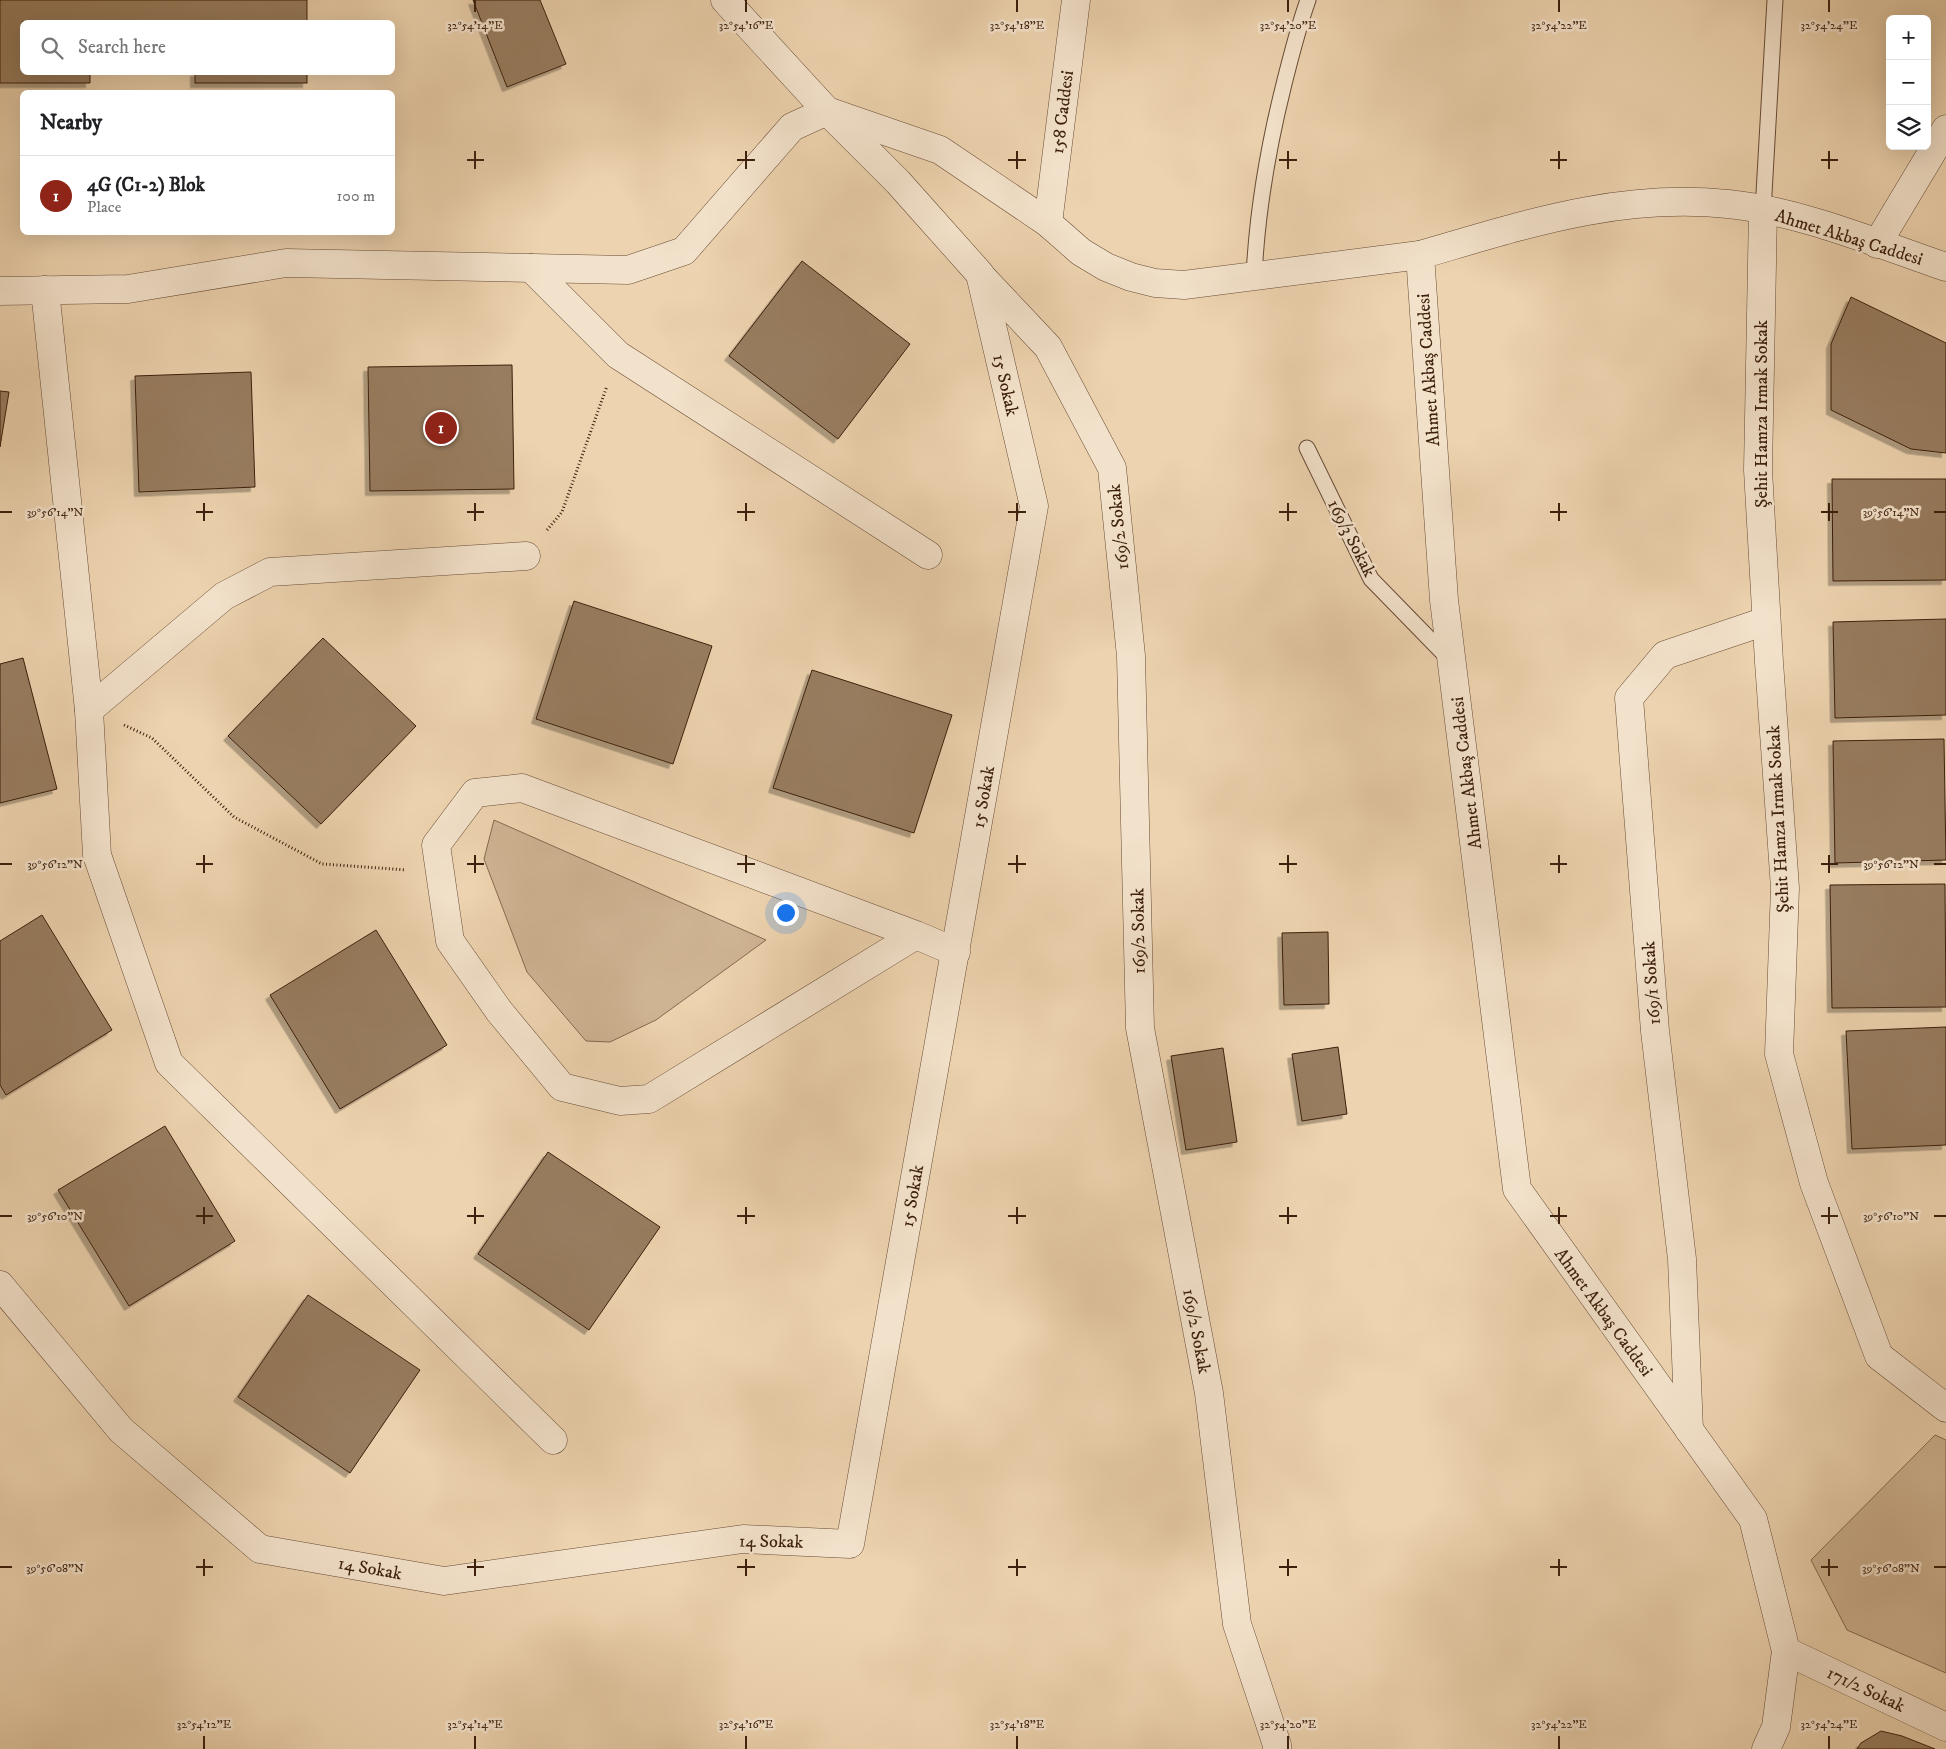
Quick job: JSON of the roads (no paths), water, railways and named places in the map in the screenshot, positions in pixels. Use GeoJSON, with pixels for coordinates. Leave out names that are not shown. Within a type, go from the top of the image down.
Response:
{"type":"FeatureCollection","features":[{"type":"Feature","properties":{"kind":"street","name":"15 Sokak"},"geometry":{"type":"LineString","coordinates":[[725,0],[827,111],[898,182],[980,274],[1034,506],[850,1544]]}},
{"type":"Feature","properties":{"kind":"street","name":"158 Caddesi"},"geometry":{"type":"LineString","coordinates":[[1048,223],[1076,0]]}},
{"type":"Feature","properties":{"kind":"street"},"geometry":{"type":"LineString","coordinates":[[0,291],[128,289],[286,263],[628,270],[684,251],[792,127],[827,111],[940,150],[1048,223],[1081,252],[1106,267],[1131,277],[1155,283],[1184,285],[1420,255]]}},
{"type":"Feature","properties":{"kind":"street"},"geometry":{"type":"LineString","coordinates":[[1877,244],[1946,129]]}},
{"type":"Feature","properties":{"kind":"street","name":"Ahmet Akbaş Caddesi"},"geometry":{"type":"LineString","coordinates":[[1766,1749],[1776,1727],[1786,1651],[1753,1519],[1517,1189],[1444,600],[1420,255],[1539,220],[1582,211],[1632,204],[1687,202],[1729,204],[1818,223],[1946,267]]}},
{"type":"Feature","properties":{"kind":"street","name":"Şehit Hamza Irmak Sokak"},"geometry":{"type":"LineString","coordinates":[[1763,211],[1758,470],[1766,621],[1785,888],[1779,1054],[1814,1183],[1879,1356],[1946,1408]]}},
{"type":"Feature","properties":{"kind":"street"},"geometry":{"type":"LineString","coordinates":[[531,268],[618,355],[928,554]]}},
{"type":"Feature","properties":{"kind":"street","name":"169/2 Sokak"},"geometry":{"type":"LineString","coordinates":[[980,274],[1048,347],[1112,468],[1132,656],[1140,1028],[1208,1393],[1237,1624],[1277,1744],[1277,1749]]}},
{"type":"Feature","properties":{"kind":"street"},"geometry":{"type":"LineString","coordinates":[[45,290],[89,710],[96,855],[169,1063],[553,1440]]}},
{"type":"Feature","properties":{"kind":"street"},"geometry":{"type":"LineString","coordinates":[[89,710],[224,596],[270,572],[526,556]]}},
{"type":"Feature","properties":{"kind":"street","name":"169/1 Sokak"},"geometry":{"type":"LineString","coordinates":[[1689,1430],[1682,1259],[1655,1031],[1629,698],[1665,655],[1766,621]]}},
{"type":"Feature","properties":{"kind":"street"},"geometry":{"type":"LineString","coordinates":[[916,935],[649,1099],[620,1101],[562,1086],[499,1010],[450,941],[436,845],[475,793],[522,788],[916,935],[956,952]]}},
{"type":"Feature","properties":{"kind":"street","name":"14 Sokak"},"geometry":{"type":"LineString","coordinates":[[0,1285],[121,1430],[260,1550],[444,1581],[744,1539],[850,1544]]}},
{"type":"Feature","properties":{"kind":"street","name":"171/2 Sokak"},"geometry":{"type":"LineString","coordinates":[[1786,1651],[1946,1727]]}},
{"type":"Feature","properties":{"kind":"lane"},"geometry":{"type":"LineString","coordinates":[[1254,276],[1259,206],[1270,141],[1299,24],[1308,0]]}},
{"type":"Feature","properties":{"kind":"lane"},"geometry":{"type":"LineString","coordinates":[[1763,211],[1775,0]]}},
{"type":"Feature","properties":{"kind":"lane","name":"169/3 Sokak"},"geometry":{"type":"LineString","coordinates":[[1306,448],[1371,579],[1452,663]]}},
{"type":"Feature","properties":{"kind":"place","name":"4G (C1-2) Blok"},"geometry":{"type":"Point","coordinates":[441,428]}}]}
